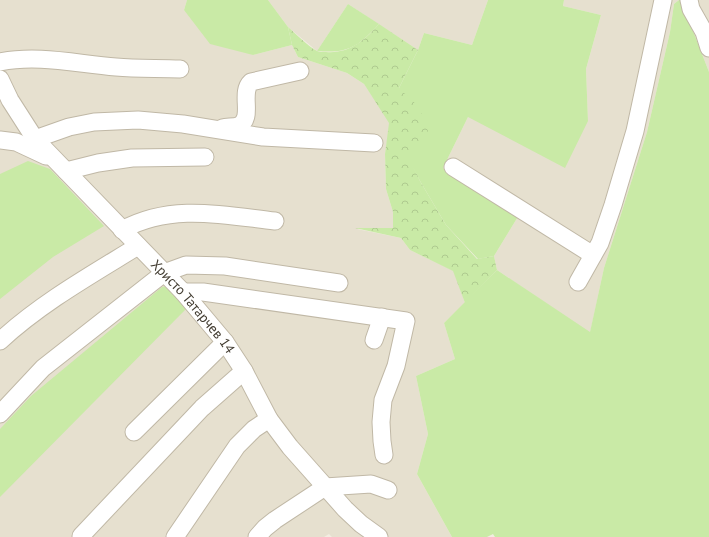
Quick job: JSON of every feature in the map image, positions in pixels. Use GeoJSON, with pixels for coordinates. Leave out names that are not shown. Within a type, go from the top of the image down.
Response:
{"type":"FeatureCollection","features":[{"type":"Feature","properties":{"kind":"street"},"geometry":{"type":"LineString","coordinates":[[578,282],[600,243],[611,213],[635,131],[663,0]]}},
{"type":"Feature","properties":{"kind":"street"},"geometry":{"type":"LineString","coordinates":[[689,0],[691,9],[706,32],[709,48]]}},
{"type":"Feature","properties":{"kind":"street"},"geometry":{"type":"LineString","coordinates":[[0,62],[24,58],[117,67],[180,69]]}},
{"type":"Feature","properties":{"kind":"street"},"geometry":{"type":"LineString","coordinates":[[206,128],[234,127],[244,122],[246,117],[246,89],[251,82],[300,71]]}},
{"type":"Feature","properties":{"kind":"street","name":"Христо Татарчев 14"},"geometry":{"type":"LineString","coordinates":[[0,79],[5,98],[35,139],[183,292],[225,342],[244,371],[269,419],[290,447],[345,509],[361,524],[379,537]]}},
{"type":"Feature","properties":{"kind":"street"},"geometry":{"type":"LineString","coordinates":[[35,139],[69,127],[108,121],[138,120],[183,124],[263,137],[374,143]]}},
{"type":"Feature","properties":{"kind":"street"},"geometry":{"type":"LineString","coordinates":[[0,140],[16,142],[60,165],[98,163],[132,158],[205,157]]}},
{"type":"Feature","properties":{"kind":"street"},"geometry":{"type":"LineString","coordinates":[[452,167],[593,255]]}},
{"type":"Feature","properties":{"kind":"street"},"geometry":{"type":"LineString","coordinates":[[122,230],[140,221],[155,216],[177,213],[212,214],[275,221]]}},
{"type":"Feature","properties":{"kind":"street"},"geometry":{"type":"LineString","coordinates":[[0,341],[16,327],[68,290],[138,246]]}},
{"type":"Feature","properties":{"kind":"street"},"geometry":{"type":"LineString","coordinates":[[0,414],[43,368],[164,273],[186,266],[225,266],[338,283]]}},
{"type":"Feature","properties":{"kind":"street"},"geometry":{"type":"LineString","coordinates":[[183,292],[204,292],[406,321],[396,366],[383,400],[381,422],[384,455]]}},
{"type":"Feature","properties":{"kind":"street"},"geometry":{"type":"LineString","coordinates":[[374,340],[382,317]]}},
{"type":"Feature","properties":{"kind":"street"},"geometry":{"type":"LineString","coordinates":[[134,432],[225,342]]}},
{"type":"Feature","properties":{"kind":"street"},"geometry":{"type":"LineString","coordinates":[[81,536],[202,408],[244,371]]}},
{"type":"Feature","properties":{"kind":"street"},"geometry":{"type":"LineString","coordinates":[[175,537],[237,446],[254,430],[269,419]]}},
{"type":"Feature","properties":{"kind":"street"},"geometry":{"type":"LineString","coordinates":[[257,537],[275,520],[325,487],[371,484],[388,490]]}},
{"type":"Feature","properties":{"kind":"shaded area"},"geometry":{"type":"Polygon","coordinates":[[[0,0],[187,0],[184,10],[253,55],[292,45],[298,57],[347,73],[364,84],[390,123],[385,154],[386,189],[393,212],[393,228],[357,229],[401,238],[410,250],[454,271],[465,303],[444,323],[455,359],[416,376],[428,434],[417,474],[452,537],[332,537],[329,534],[324,537],[0,537],[0,0]]]}},
{"type":"Feature","properties":{"kind":"shaded area"},"geometry":{"type":"Polygon","coordinates":[[[268,0],[488,0],[472,45],[424,33],[418,50],[348,4],[317,51],[288,27],[268,0]]]}},
{"type":"Feature","properties":{"kind":"shaded area"},"geometry":{"type":"Polygon","coordinates":[[[564,0],[679,0],[674,4],[670,32],[647,132],[604,268],[590,333],[497,270],[494,256],[519,215],[443,168],[468,117],[588,121],[586,69],[601,15],[563,6],[564,0]]]}},
{"type":"Feature","properties":{"kind":"shaded area"},"geometry":{"type":"Polygon","coordinates":[[[681,0],[709,0],[709,72],[681,0]]]}},
{"type":"Feature","properties":{"kind":"green space"},"geometry":{"type":"Polygon","coordinates":[[[187,0],[268,0],[288,27],[292,45],[253,55],[210,44],[184,10],[187,0]]]}},
{"type":"Feature","properties":{"kind":"green space"},"geometry":{"type":"Polygon","coordinates":[[[488,0],[564,0],[563,6],[601,15],[586,69],[588,121],[565,168],[468,117],[443,168],[519,215],[494,256],[478,259],[446,225],[408,158],[399,88],[418,50],[424,33],[472,45],[488,0]]]}},
{"type":"Feature","properties":{"kind":"green space"},"geometry":{"type":"Polygon","coordinates":[[[681,0],[709,72],[709,537],[495,537],[493,534],[487,537],[452,537],[417,474],[428,434],[416,376],[455,359],[444,323],[497,270],[590,332],[604,268],[647,132],[670,32],[674,4],[681,0]]]}},
{"type":"Feature","properties":{"kind":"green space"},"geometry":{"type":"Polygon","coordinates":[[[348,4],[379,24],[365,38],[352,47],[337,51],[317,51],[348,4]]]}},
{"type":"Feature","properties":{"kind":"green space"},"geometry":{"type":"Polygon","coordinates":[[[379,24],[418,50],[399,88],[420,108],[428,131],[424,143],[417,153],[409,158],[420,181],[446,225],[477,259],[494,256],[497,270],[465,303],[453,271],[410,250],[401,238],[355,228],[393,228],[393,212],[386,189],[385,154],[389,123],[364,84],[347,73],[298,57],[292,45],[288,27],[317,51],[334,52],[342,51],[356,45],[379,24]]]}},
{"type":"Feature","properties":{"kind":"green space"},"geometry":{"type":"Polygon","coordinates":[[[28,161],[50,169],[104,226],[53,257],[0,299],[0,174],[28,161]]]}},
{"type":"Feature","properties":{"kind":"green space"},"geometry":{"type":"Polygon","coordinates":[[[167,286],[187,308],[0,497],[0,429],[31,396],[162,287],[167,286]]]}}]}
